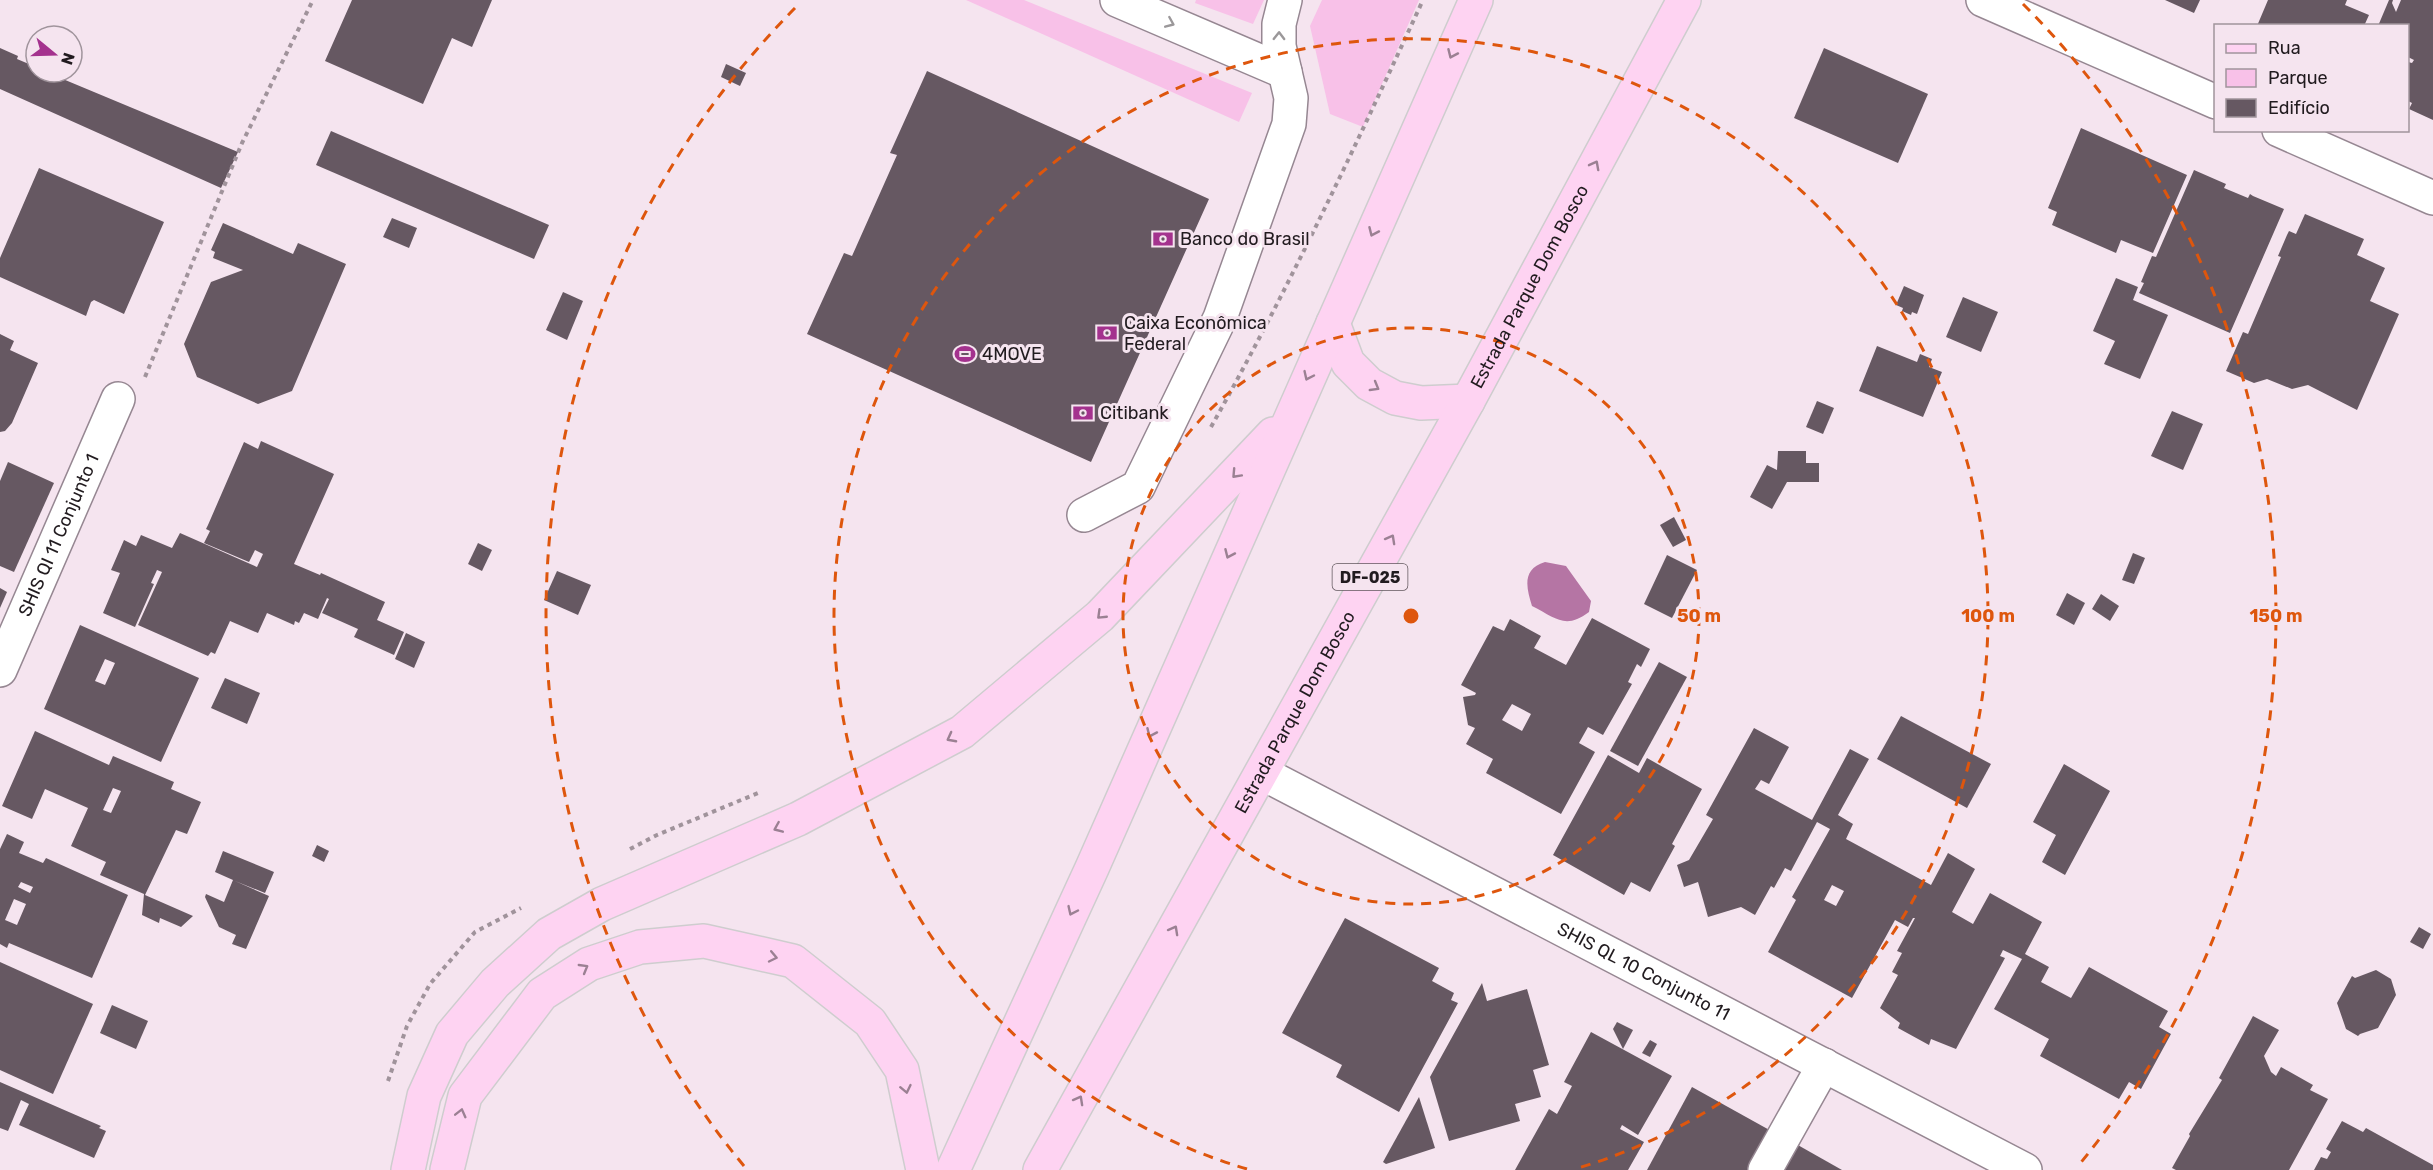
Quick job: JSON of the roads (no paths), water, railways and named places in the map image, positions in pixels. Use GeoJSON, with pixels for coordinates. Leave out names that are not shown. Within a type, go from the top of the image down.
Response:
{"type":"FeatureCollection","features":[{"type":"Feature","properties":{"kind":"main road"},"geometry":{"type":"LineString","coordinates":[[953,1170],[1092,868],[1290,415],[1476,0]]}},
{"type":"Feature","properties":{"kind":"main road","name":"Estrada Parque Dom Bosco"},"geometry":{"type":"LineString","coordinates":[[1045,1164],[1468,401],[1684,0]]}},
{"type":"Feature","properties":{"kind":"main road"},"geometry":{"type":"LineString","coordinates":[[1333,323],[1348,363],[1368,384],[1395,398],[1421,403],[1468,401]]}},
{"type":"Feature","properties":{"kind":"main road"},"geometry":{"type":"LineString","coordinates":[[408,1170],[424,1096],[452,1034],[495,983],[549,934],[602,904],[798,819],[962,732],[1100,616],[1290,415]]}},
{"type":"Feature","properties":{"kind":"main road"},"geometry":{"type":"LineString","coordinates":[[447,1170],[465,1096],[542,994],[589,964],[640,947],[704,941],[793,961],[870,1022],[902,1070],[923,1170]]}},
{"type":"Feature","properties":{"kind":"street"},"geometry":{"type":"LineString","coordinates":[[1117,0],[1285,72]]}},
{"type":"Feature","properties":{"kind":"street"},"geometry":{"type":"LineString","coordinates":[[1084,515],[1138,487],[1220,318],[1289,124],[1292,98],[1279,46],[1279,24],[1286,0]]}},
{"type":"Feature","properties":{"kind":"street"},"geometry":{"type":"LineString","coordinates":[[1983,0],[2214,101]]}},
{"type":"Feature","properties":{"kind":"street"},"geometry":{"type":"LineString","coordinates":[[2284,132],[2433,198]]}},
{"type":"Feature","properties":{"kind":"street","name":"SHIS QI 11 Conjunto 1"},"geometry":{"type":"LineString","coordinates":[[0,670],[114,407]]}},
{"type":"Feature","properties":{"kind":"street","name":"SHIS QL 10 Conjunto 11"},"geometry":{"type":"LineString","coordinates":[[1262,773],[2025,1170]]}},
{"type":"Feature","properties":{"kind":"street"},"geometry":{"type":"LineString","coordinates":[[1765,1170],[1824,1065]]}},
{"type":"Feature","properties":{"kind":"place","name":"Banco do Brasil"},"geometry":{"type":"Point","coordinates":[1163,239]}},
{"type":"Feature","properties":{"kind":"place","name":"Caixa Econômica Federal"},"geometry":{"type":"Point","coordinates":[1107,333]}},
{"type":"Feature","properties":{"kind":"place","name":"4MOVE"},"geometry":{"type":"Point","coordinates":[965,354]}},
{"type":"Feature","properties":{"kind":"place","name":"Citibank"},"geometry":{"type":"Point","coordinates":[1083,413]}}]}
